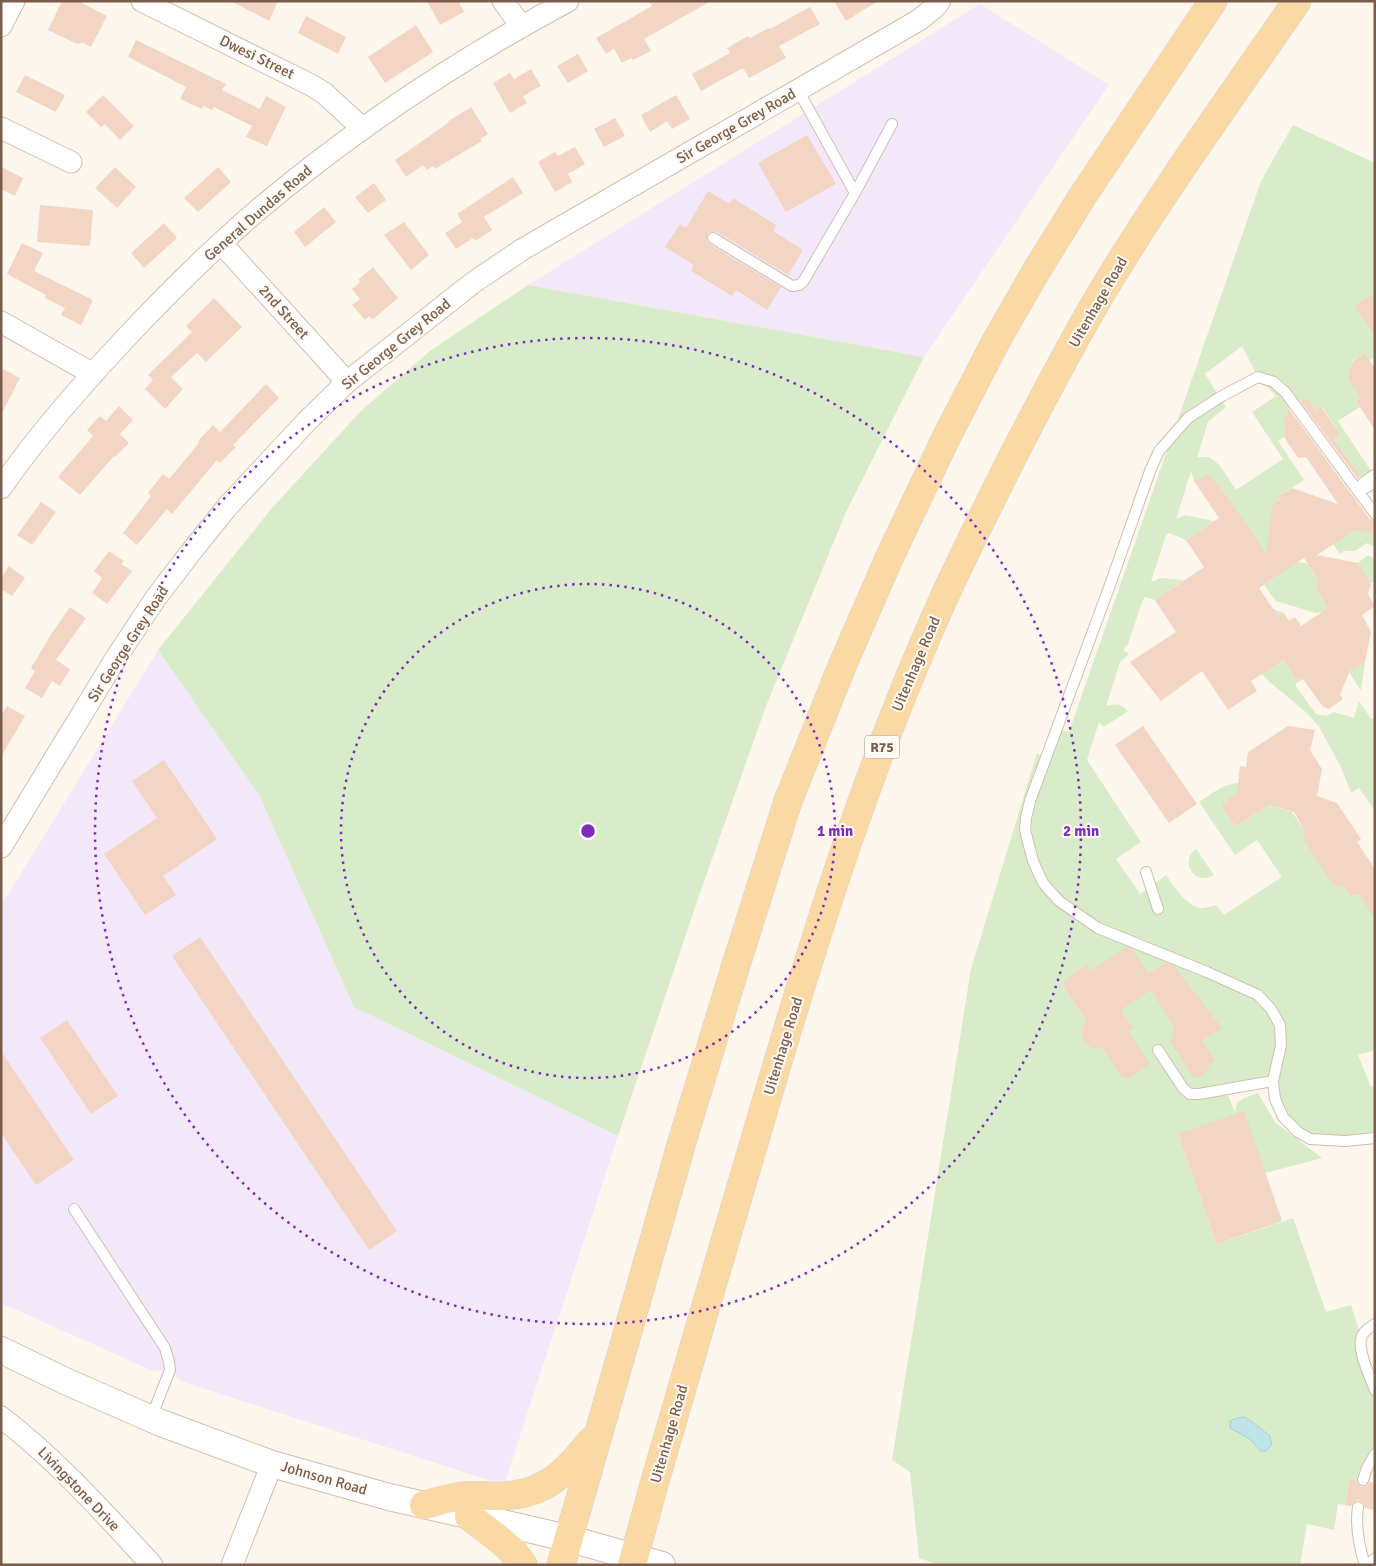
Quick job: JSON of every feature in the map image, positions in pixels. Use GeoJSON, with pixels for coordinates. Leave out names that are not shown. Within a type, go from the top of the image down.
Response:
{"type":"FeatureCollection","features":[{"type":"Feature","properties":{"kind":"main road"},"geometry":{"type":"LineString","coordinates":[[561,1565],[684,1135],[785,811],[842,666],[895,545],[946,438],[995,343],[1082,197],[1213,1]]}},
{"type":"Feature","properties":{"kind":"main road","name":"Uitenhage Road"},"geometry":{"type":"LineString","coordinates":[[633,1561],[791,1018],[832,889],[859,807],[887,732],[935,619],[990,502],[1046,392],[1103,289],[1150,215],[1297,1]]}},
{"type":"Feature","properties":{"kind":"main road"},"geometry":{"type":"LineString","coordinates":[[424,1505],[461,1496],[481,1494],[520,1495],[535,1491],[556,1479],[571,1466],[598,1434]]}},
{"type":"Feature","properties":{"kind":"main road"},"geometry":{"type":"LineString","coordinates":[[469,1516],[502,1542],[518,1557],[523,1565]]}},
{"type":"Feature","properties":{"kind":"street"},"geometry":{"type":"LineString","coordinates":[[1,26],[14,1]]}},
{"type":"Feature","properties":{"kind":"street","name":"Dwesi Street"},"geometry":{"type":"LineString","coordinates":[[142,1],[311,85],[324,93],[362,128]]}},
{"type":"Feature","properties":{"kind":"street"},"geometry":{"type":"LineString","coordinates":[[503,1],[522,27]]}},
{"type":"Feature","properties":{"kind":"street","name":"General Dundas Road"},"geometry":{"type":"LineString","coordinates":[[1,488],[45,429],[93,374],[155,308],[221,243],[258,210],[362,128],[466,60],[568,1]]}},
{"type":"Feature","properties":{"kind":"street","name":"Sir George Grey Road"},"geometry":{"type":"LineString","coordinates":[[1,847],[116,658],[179,568],[228,506],[307,421],[347,382],[474,282],[523,249],[919,20],[935,8],[940,1]]}},
{"type":"Feature","properties":{"kind":"street"},"geometry":{"type":"LineString","coordinates":[[1,128],[71,162]]}},
{"type":"Feature","properties":{"kind":"street","name":"2nd Street"},"geometry":{"type":"LineString","coordinates":[[221,243],[347,382]]}},
{"type":"Feature","properties":{"kind":"street"},"geometry":{"type":"LineString","coordinates":[[1,322],[93,374]]}},
{"type":"Feature","properties":{"kind":"street","name":"Johnson Road"},"geometry":{"type":"LineString","coordinates":[[1,1350],[73,1385],[150,1418],[272,1464],[424,1505],[568,1538],[633,1561],[662,1565]]}},
{"type":"Feature","properties":{"kind":"street","name":"Livingstone Drive"},"geometry":{"type":"LineString","coordinates":[[1,1417],[28,1437],[52,1459],[152,1565]]}},
{"type":"Feature","properties":{"kind":"street"},"geometry":{"type":"LineString","coordinates":[[232,1565],[272,1464]]}},
{"type":"Feature","properties":{"kind":"lane"},"geometry":{"type":"LineString","coordinates":[[798,90],[855,193]]}},
{"type":"Feature","properties":{"kind":"lane"},"geometry":{"type":"LineString","coordinates":[[714,238],[792,286],[799,285],[803,282],[855,193],[892,124]]}},
{"type":"Feature","properties":{"kind":"lane"},"geometry":{"type":"LineString","coordinates":[[1375,514],[1294,404],[1274,382],[1258,378],[1220,397],[1188,418],[1159,451],[1150,471],[1110,585],[1045,758],[1026,818],[1025,830],[1032,861],[1043,883],[1059,901],[1098,928],[1207,972],[1258,995],[1271,1010],[1280,1025],[1281,1045],[1272,1081],[1275,1099],[1283,1117],[1298,1132],[1310,1139],[1345,1141],[1375,1138]]}},
{"type":"Feature","properties":{"kind":"lane"},"geometry":{"type":"LineString","coordinates":[[1146,872],[1158,910]]}},
{"type":"Feature","properties":{"kind":"lane"},"geometry":{"type":"LineString","coordinates":[[1158,1050],[1183,1088],[1190,1094],[1272,1081]]}},
{"type":"Feature","properties":{"kind":"lane"},"geometry":{"type":"LineString","coordinates":[[74,1209],[165,1348],[170,1370],[150,1418]]}},
{"type":"Feature","properties":{"kind":"lane"},"geometry":{"type":"LineString","coordinates":[[1375,1324],[1367,1329],[1361,1338],[1361,1350],[1375,1390]]}},
{"type":"Feature","properties":{"kind":"lane"},"geometry":{"type":"LineString","coordinates":[[1363,1480],[1375,1454]]}},
{"type":"Feature","properties":{"kind":"lane"},"geometry":{"type":"LineString","coordinates":[[1358,1507],[1357,1529],[1360,1550],[1367,1565],[1375,1558]]}},
{"type":"Feature","properties":{"kind":"shaded area"},"geometry":{"type":"Polygon","coordinates":[[[980,4],[1109,85],[924,357],[528,285],[980,4]]]}},
{"type":"Feature","properties":{"kind":"shaded area"},"geometry":{"type":"Polygon","coordinates":[[[158,650],[259,795],[354,1007],[618,1136],[504,1485],[180,1381],[170,1370],[153,1371],[1,1303],[1,906],[158,650]]]}},
{"type":"Feature","properties":{"kind":"green space"},"geometry":{"type":"Polygon","coordinates":[[[1293,125],[1375,163],[1375,361],[1373,358],[1369,361],[1364,353],[1352,361],[1356,367],[1361,398],[1356,401],[1360,407],[1338,421],[1375,477],[1375,498],[1334,439],[1340,434],[1322,407],[1316,410],[1309,400],[1302,399],[1289,408],[1292,414],[1283,423],[1286,427],[1284,437],[1278,441],[1304,480],[1278,496],[1280,500],[1273,504],[1296,562],[1307,563],[1319,580],[1316,588],[1330,610],[1316,613],[1276,601],[1264,585],[1280,574],[1227,496],[1209,474],[1194,481],[1191,471],[1176,519],[1185,515],[1214,521],[1186,540],[1169,533],[1166,535],[1151,582],[1160,578],[1184,580],[1155,600],[1145,597],[1142,602],[1128,644],[1123,650],[1129,654],[1120,662],[1106,706],[1117,705],[1128,711],[1104,727],[1099,722],[1087,760],[1141,842],[1116,859],[1140,894],[1166,875],[1190,904],[1201,908],[1217,905],[1224,915],[1282,877],[1257,840],[1235,855],[1199,802],[1224,786],[1237,783],[1253,783],[1221,805],[1236,827],[1269,805],[1292,812],[1305,831],[1303,839],[1334,885],[1343,886],[1351,896],[1359,895],[1368,908],[1375,905],[1375,1050],[1358,1055],[1371,1087],[1375,1086],[1375,1138],[1310,1139],[1283,1117],[1273,1082],[1226,1090],[1235,1113],[1237,1103],[1244,1098],[1258,1093],[1275,1122],[1322,1158],[1265,1173],[1178,1134],[1217,1244],[1293,1218],[1326,1312],[1351,1305],[1375,1390],[1375,1454],[1363,1480],[1350,1478],[1345,1505],[1338,1504],[1334,1530],[1307,1524],[1300,1565],[939,1565],[919,1558],[910,1472],[892,1460],[971,969],[1037,753],[1044,758],[1056,729],[1069,732],[1261,181],[1293,125]],[[1242,346],[1205,374],[1226,407],[1208,422],[1197,458],[1210,458],[1215,461],[1236,490],[1283,459],[1252,412],[1276,396],[1258,377],[1242,346]]]}},
{"type":"Feature","properties":{"kind":"green space"},"geometry":{"type":"Polygon","coordinates":[[[528,285],[924,357],[846,512],[766,706],[700,893],[618,1136],[354,1007],[259,795],[158,650],[272,508],[360,412],[430,351],[528,285]]]}},
{"type":"Feature","properties":{"kind":"green space"},"geometry":{"type":"Polygon","coordinates":[[[1318,522],[1355,530],[1369,528],[1375,535],[1375,547],[1367,543],[1355,551],[1344,551],[1340,554],[1318,522]]]}},
{"type":"Feature","properties":{"kind":"green space"},"geometry":{"type":"Polygon","coordinates":[[[1368,555],[1375,559],[1375,582],[1371,583],[1358,563],[1368,555]]]}},
{"type":"Feature","properties":{"kind":"green space"},"geometry":{"type":"Polygon","coordinates":[[[1273,609],[1284,613],[1247,637],[1269,670],[1284,660],[1298,682],[1295,685],[1316,714],[1326,716],[1334,712],[1354,718],[1359,701],[1371,719],[1375,719],[1375,811],[1359,788],[1351,793],[1340,765],[1319,727],[1308,714],[1266,679],[1240,642],[1245,628],[1273,609]]]}},
{"type":"Feature","properties":{"kind":"green space"},"geometry":{"type":"Polygon","coordinates":[[[1365,662],[1361,691],[1344,664],[1357,666],[1365,662]]]}},
{"type":"Feature","properties":{"kind":"green space"},"geometry":{"type":"Polygon","coordinates":[[[1196,849],[1214,875],[1200,878],[1191,871],[1189,860],[1191,854],[1196,849]]]}},
{"type":"Feature","properties":{"kind":"water"},"geometry":{"type":"Polygon","coordinates":[[[1244,1417],[1270,1436],[1272,1445],[1266,1451],[1260,1451],[1250,1439],[1230,1428],[1230,1421],[1244,1417]]]}},
{"type":"Feature","properties":{"kind":"building"},"geometry":{"type":"Polygon","coordinates":[[[62,1],[78,1],[107,16],[91,47],[81,42],[77,44],[48,30],[62,1]]]}},
{"type":"Feature","properties":{"kind":"building"},"geometry":{"type":"Polygon","coordinates":[[[231,1],[278,1],[269,21],[231,1]]]}},
{"type":"Feature","properties":{"kind":"building"},"geometry":{"type":"Polygon","coordinates":[[[427,1],[458,1],[464,12],[440,25],[427,1]]]}},
{"type":"Feature","properties":{"kind":"building"},"geometry":{"type":"Polygon","coordinates":[[[649,1],[711,1],[644,39],[651,51],[622,63],[614,49],[606,54],[596,38],[652,6],[649,1]]]}},
{"type":"Feature","properties":{"kind":"building"},"geometry":{"type":"Polygon","coordinates":[[[834,1],[878,1],[846,21],[834,1]]]}},
{"type":"Feature","properties":{"kind":"building"},"geometry":{"type":"Polygon","coordinates":[[[810,7],[820,24],[779,46],[786,58],[749,78],[743,68],[701,91],[692,74],[730,53],[727,48],[748,36],[750,38],[770,29],[810,7]]]}},
{"type":"Feature","properties":{"kind":"building"},"geometry":{"type":"Polygon","coordinates":[[[306,16],[346,37],[338,54],[298,33],[306,16]]]}},
{"type":"Feature","properties":{"kind":"building"},"geometry":{"type":"Polygon","coordinates":[[[416,25],[433,52],[385,83],[368,57],[416,25]]]}},
{"type":"Feature","properties":{"kind":"building"},"geometry":{"type":"Polygon","coordinates":[[[136,40],[226,84],[222,90],[260,109],[266,96],[286,107],[267,146],[246,137],[252,126],[214,107],[212,110],[203,106],[202,109],[180,99],[186,87],[128,57],[136,40]]]}},
{"type":"Feature","properties":{"kind":"building"},"geometry":{"type":"Polygon","coordinates":[[[578,54],[588,71],[568,83],[557,66],[578,54]]]}},
{"type":"Feature","properties":{"kind":"building"},"geometry":{"type":"Polygon","coordinates":[[[531,69],[541,86],[523,96],[527,103],[510,113],[493,83],[510,73],[514,79],[531,69]]]}},
{"type":"Feature","properties":{"kind":"building"},"geometry":{"type":"Polygon","coordinates":[[[25,75],[65,95],[56,112],[16,92],[25,75]]]}},
{"type":"Feature","properties":{"kind":"building"},"geometry":{"type":"Polygon","coordinates":[[[103,95],[134,126],[120,140],[105,124],[101,127],[86,112],[103,95]]]}},
{"type":"Feature","properties":{"kind":"building"},"geometry":{"type":"Polygon","coordinates":[[[676,95],[690,119],[672,129],[667,121],[650,132],[641,115],[676,95]]]}},
{"type":"Feature","properties":{"kind":"building"},"geometry":{"type":"Polygon","coordinates":[[[471,107],[488,134],[480,139],[482,141],[435,169],[433,166],[427,170],[423,165],[406,177],[395,160],[471,107]]]}},
{"type":"Feature","properties":{"kind":"building"},"geometry":{"type":"Polygon","coordinates":[[[615,118],[625,136],[604,147],[594,129],[615,118]]]}},
{"type":"Feature","properties":{"kind":"building"},"geometry":{"type":"Polygon","coordinates":[[[807,135],[836,184],[786,212],[758,163],[807,135]]]}},
{"type":"Feature","properties":{"kind":"building"},"geometry":{"type":"Polygon","coordinates":[[[575,147],[585,164],[568,174],[572,182],[555,192],[538,162],[555,152],[558,156],[575,147]]]}},
{"type":"Feature","properties":{"kind":"building"},"geometry":{"type":"Polygon","coordinates":[[[1,167],[23,178],[15,196],[1,189],[1,167]]]}},
{"type":"Feature","properties":{"kind":"building"},"geometry":{"type":"Polygon","coordinates":[[[115,167],[136,187],[117,208],[95,188],[115,167]]]}},
{"type":"Feature","properties":{"kind":"building"},"geometry":{"type":"Polygon","coordinates":[[[218,167],[231,182],[198,212],[184,198],[218,167]]]}},
{"type":"Feature","properties":{"kind":"building"},"geometry":{"type":"Polygon","coordinates":[[[513,177],[523,193],[484,217],[492,230],[475,241],[473,238],[456,249],[445,233],[462,222],[457,214],[513,177]]]}},
{"type":"Feature","properties":{"kind":"building"},"geometry":{"type":"Polygon","coordinates":[[[374,183],[386,200],[368,213],[355,197],[374,183]]]}},
{"type":"Feature","properties":{"kind":"building"},"geometry":{"type":"Polygon","coordinates":[[[708,191],[730,204],[733,198],[776,225],[773,231],[803,250],[788,275],[717,232],[710,232],[707,235],[709,244],[781,287],[767,310],[736,290],[732,296],[691,271],[694,265],[665,247],[680,224],[686,228],[708,191]]]}},
{"type":"Feature","properties":{"kind":"building"},"geometry":{"type":"Polygon","coordinates":[[[40,205],[93,210],[90,246],[37,242],[40,205]]]}},
{"type":"Feature","properties":{"kind":"building"},"geometry":{"type":"Polygon","coordinates":[[[324,207],[336,222],[305,247],[294,232],[324,207]]]}},
{"type":"Feature","properties":{"kind":"building"},"geometry":{"type":"Polygon","coordinates":[[[404,222],[429,255],[411,270],[384,235],[404,222]]]}},
{"type":"Feature","properties":{"kind":"building"},"geometry":{"type":"Polygon","coordinates":[[[164,223],[177,238],[144,268],[131,253],[164,223]]]}},
{"type":"Feature","properties":{"kind":"building"},"geometry":{"type":"Polygon","coordinates":[[[22,243],[43,253],[34,271],[93,300],[81,325],[61,315],[65,308],[45,298],[46,295],[7,274],[22,243]]]}},
{"type":"Feature","properties":{"kind":"building"},"geometry":{"type":"Polygon","coordinates":[[[373,267],[398,298],[372,320],[369,316],[365,320],[352,305],[360,299],[352,289],[360,282],[358,280],[373,267]]]}},
{"type":"Feature","properties":{"kind":"building"},"geometry":{"type":"Polygon","coordinates":[[[1375,293],[1375,336],[1355,306],[1375,293]]]}},
{"type":"Feature","properties":{"kind":"building"},"geometry":{"type":"Polygon","coordinates":[[[214,298],[242,327],[206,362],[197,353],[171,377],[183,389],[165,409],[145,389],[153,380],[148,375],[192,332],[186,326],[214,298]]]}},
{"type":"Feature","properties":{"kind":"building"},"geometry":{"type":"Polygon","coordinates":[[[1364,353],[1375,368],[1375,430],[1356,401],[1361,398],[1348,378],[1353,361],[1364,353]]]}},
{"type":"Feature","properties":{"kind":"building"},"geometry":{"type":"Polygon","coordinates":[[[1,368],[20,378],[1,415],[1,368]]]}},
{"type":"Feature","properties":{"kind":"building"},"geometry":{"type":"Polygon","coordinates":[[[266,384],[279,398],[233,445],[236,447],[220,463],[217,460],[172,514],[167,509],[137,545],[123,533],[151,496],[148,493],[163,474],[169,479],[199,443],[198,441],[213,425],[220,432],[266,384]]]}},
{"type":"Feature","properties":{"kind":"building"},"geometry":{"type":"Polygon","coordinates":[[[1302,399],[1309,400],[1316,410],[1321,407],[1340,434],[1334,439],[1360,476],[1358,479],[1300,401],[1302,399]]]}},
{"type":"Feature","properties":{"kind":"building"},"geometry":{"type":"Polygon","coordinates":[[[119,406],[133,420],[120,434],[129,443],[114,456],[80,495],[58,477],[93,436],[87,430],[100,416],[106,421],[119,406]]]}},
{"type":"Feature","properties":{"kind":"building"},"geometry":{"type":"Polygon","coordinates":[[[1289,409],[1369,518],[1375,521],[1375,533],[1355,530],[1317,555],[1358,563],[1371,583],[1368,594],[1375,606],[1362,615],[1371,632],[1365,662],[1350,670],[1340,695],[1343,699],[1329,709],[1323,707],[1303,679],[1298,682],[1284,660],[1251,681],[1257,691],[1228,710],[1202,671],[1161,701],[1130,662],[1176,632],[1155,600],[1204,567],[1186,540],[1219,518],[1194,481],[1209,474],[1227,496],[1266,553],[1273,504],[1280,500],[1278,496],[1292,488],[1338,504],[1306,457],[1298,458],[1284,437],[1286,427],[1283,423],[1289,409]],[[1304,558],[1259,588],[1278,616],[1284,613],[1289,621],[1295,617],[1301,626],[1328,608],[1316,588],[1319,580],[1304,558]]]}},
{"type":"Feature","properties":{"kind":"building"},"geometry":{"type":"Polygon","coordinates":[[[41,502],[56,512],[32,545],[17,535],[41,502]]]}},
{"type":"Feature","properties":{"kind":"building"},"geometry":{"type":"Polygon","coordinates":[[[109,551],[124,561],[121,564],[132,571],[107,604],[92,593],[102,578],[94,571],[109,551]]]}},
{"type":"Feature","properties":{"kind":"building"},"geometry":{"type":"Polygon","coordinates":[[[9,566],[25,578],[12,596],[1,589],[1,578],[9,566]]]}},
{"type":"Feature","properties":{"kind":"building"},"geometry":{"type":"Polygon","coordinates":[[[70,607],[86,618],[56,660],[70,669],[60,686],[52,681],[42,698],[25,688],[35,671],[31,668],[70,607]]]}},
{"type":"Feature","properties":{"kind":"building"},"geometry":{"type":"Polygon","coordinates":[[[7,706],[25,716],[1,757],[1,716],[7,706]]]}},
{"type":"Feature","properties":{"kind":"building"},"geometry":{"type":"Polygon","coordinates":[[[1143,726],[1197,804],[1169,823],[1115,745],[1143,726]]]}},
{"type":"Feature","properties":{"kind":"building"},"geometry":{"type":"Polygon","coordinates":[[[1288,726],[1315,730],[1310,750],[1322,769],[1317,796],[1337,803],[1361,839],[1357,842],[1375,869],[1375,919],[1359,895],[1351,896],[1343,886],[1334,886],[1303,839],[1305,831],[1294,812],[1269,805],[1236,827],[1221,805],[1237,793],[1240,766],[1246,767],[1248,752],[1288,726]]]}},
{"type":"Feature","properties":{"kind":"building"},"geometry":{"type":"Polygon","coordinates":[[[164,760],[217,839],[163,876],[176,895],[145,915],[104,854],[157,818],[132,781],[164,760]]]}},
{"type":"Feature","properties":{"kind":"building"},"geometry":{"type":"Polygon","coordinates":[[[200,937],[397,1231],[369,1250],[172,956],[200,937]]]}},
{"type":"Feature","properties":{"kind":"building"},"geometry":{"type":"Polygon","coordinates":[[[1127,947],[1133,950],[1148,973],[1167,963],[1174,966],[1222,1028],[1202,1041],[1215,1060],[1207,1066],[1210,1070],[1199,1077],[1193,1077],[1170,1042],[1174,1026],[1151,990],[1121,1010],[1133,1028],[1128,1031],[1150,1064],[1128,1079],[1121,1076],[1103,1048],[1092,1048],[1083,1038],[1082,1032],[1086,1020],[1063,986],[1066,979],[1087,965],[1090,971],[1127,947]]]}},
{"type":"Feature","properties":{"kind":"building"},"geometry":{"type":"Polygon","coordinates":[[[67,1020],[118,1096],[91,1114],[40,1038],[67,1020]]]}},
{"type":"Feature","properties":{"kind":"building"},"geometry":{"type":"Polygon","coordinates":[[[1,1051],[74,1160],[36,1185],[1,1133],[1,1051]]]}},
{"type":"Feature","properties":{"kind":"building"},"geometry":{"type":"Polygon","coordinates":[[[1244,1111],[1282,1221],[1217,1244],[1178,1134],[1244,1111]]]}},
{"type":"Feature","properties":{"kind":"building"},"geometry":{"type":"Polygon","coordinates":[[[1350,1478],[1356,1479],[1361,1487],[1370,1482],[1375,1483],[1375,1510],[1365,1508],[1364,1504],[1359,1500],[1355,1501],[1351,1506],[1345,1505],[1350,1478]]]}}]}
